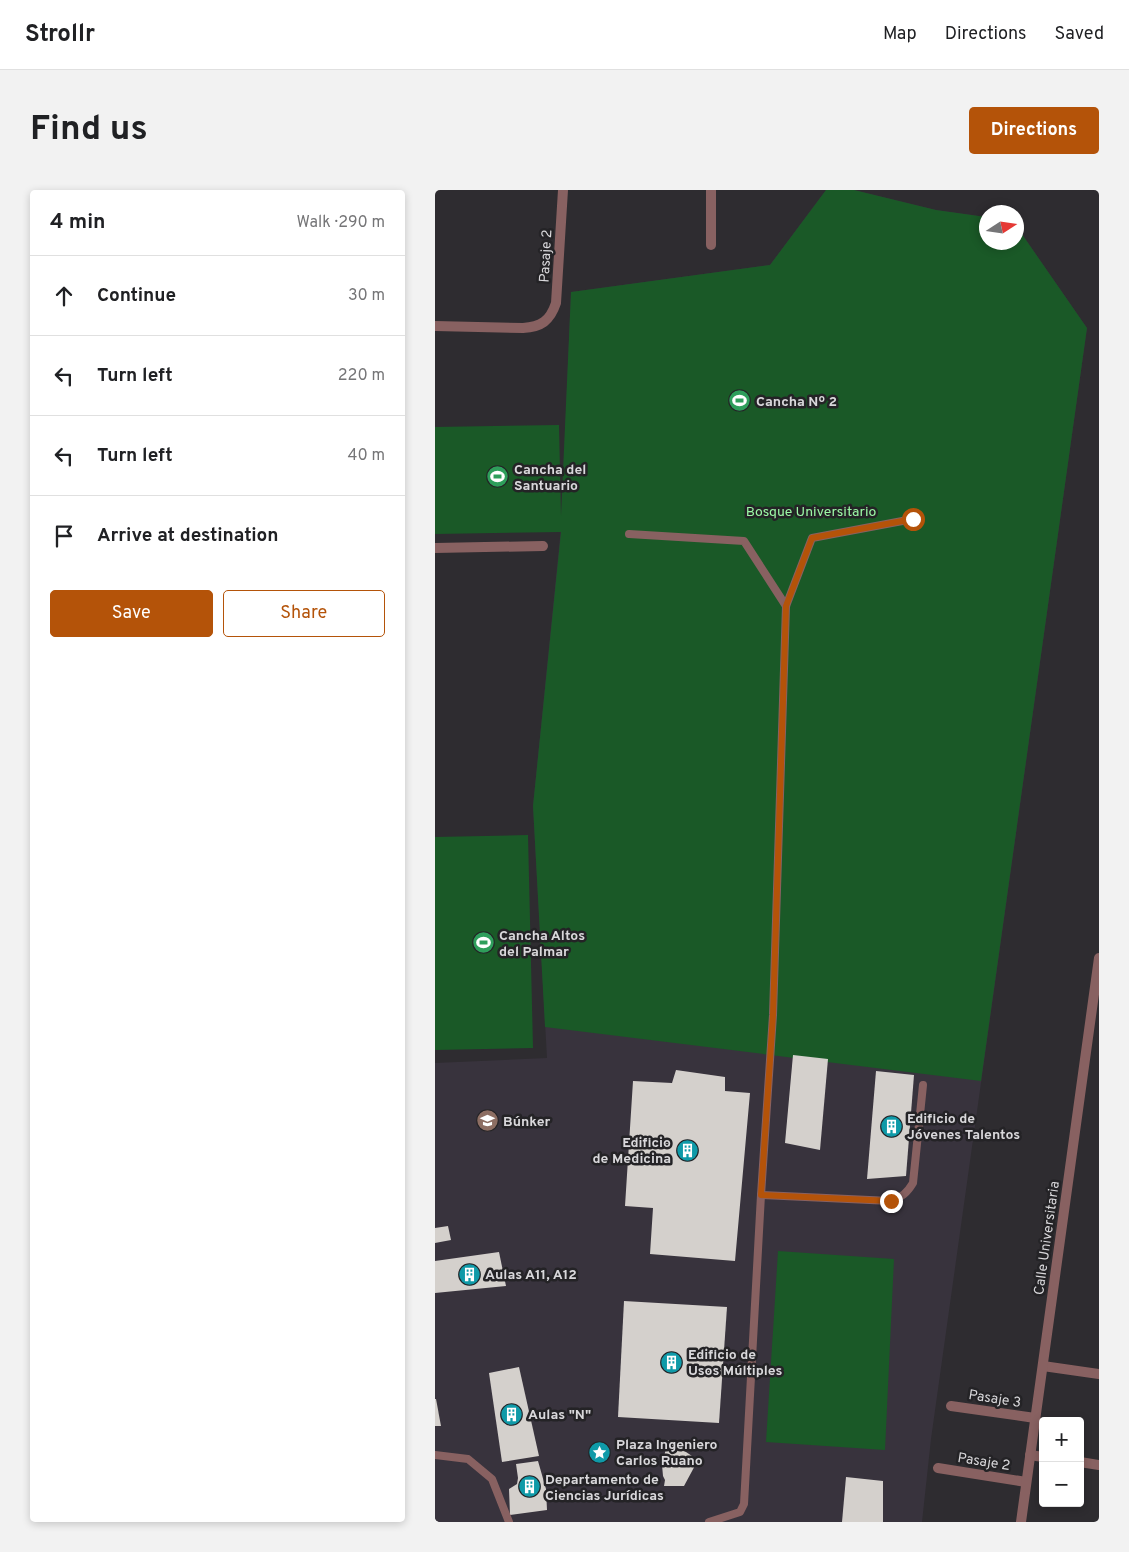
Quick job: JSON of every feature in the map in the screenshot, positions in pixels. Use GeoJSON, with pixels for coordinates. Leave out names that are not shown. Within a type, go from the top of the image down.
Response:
{"type":"FeatureCollection","features":[{"type":"Feature","properties":{"kind":"street","name":"Pasaje 2"},"geometry":{"type":"LineString","coordinates":[[435,326],[523,328],[535,327],[547,320],[556,303],[563,190]]}},
{"type":"Feature","properties":{"kind":"street"},"geometry":{"type":"LineString","coordinates":[[711,190],[711,245]]}},
{"type":"Feature","properties":{"kind":"street"},"geometry":{"type":"LineString","coordinates":[[435,548],[543,546]]}},
{"type":"Feature","properties":{"kind":"street","name":"Calle Universitaria"},"geometry":{"type":"LineString","coordinates":[[1021,1522],[1099,958]]}},
{"type":"Feature","properties":{"kind":"street"},"geometry":{"type":"LineString","coordinates":[[1043,1366],[1099,1374]]}},
{"type":"Feature","properties":{"kind":"street","name":"Pasaje 3"},"geometry":{"type":"LineString","coordinates":[[951,1406],[1035,1418]]}},
{"type":"Feature","properties":{"kind":"street","name":"Pasaje 2"},"geometry":{"type":"LineString","coordinates":[[1030,1455],[1039,1456]]}},
{"type":"Feature","properties":{"kind":"street"},"geometry":{"type":"LineString","coordinates":[[1084,1463],[1099,1465]]}},
{"type":"Feature","properties":{"kind":"street","name":"Pasaje 2"},"geometry":{"type":"LineString","coordinates":[[938,1468],[1026,1482]]}},
{"type":"Feature","properties":{"kind":"lane"},"geometry":{"type":"LineString","coordinates":[[709,1522],[739,1512],[744,1504],[773,1015],[786,606],[812,538],[913,519]]}},
{"type":"Feature","properties":{"kind":"lane"},"geometry":{"type":"LineString","coordinates":[[629,534],[744,541],[786,606]]}},
{"type":"Feature","properties":{"kind":"lane"},"geometry":{"type":"LineString","coordinates":[[761,1195],[891,1201],[901,1197],[908,1192],[913,1183],[923,1085]]}},
{"type":"Feature","properties":{"kind":"lane"},"geometry":{"type":"LineString","coordinates":[[435,1454],[468,1458],[492,1479],[509,1522]]}},
{"type":"Feature","properties":{"kind":"shaded area","name":"Bosque Universitario"},"geometry":{"type":"Polygon","coordinates":[[[826,190],[854,190],[936,210],[979,216],[979,250],[1024,250],[1024,237],[1087,328],[931,1439],[922,1522],[435,1522],[435,1063],[547,1058],[533,806],[561,528],[571,292],[770,265],[826,190]]]}},
{"type":"Feature","properties":{"kind":"green space","name":"Bosque Universitario"},"geometry":{"type":"Polygon","coordinates":[[[826,190],[854,190],[936,210],[979,216],[979,250],[1024,250],[1024,237],[1087,328],[981,1081],[545,1027],[533,806],[561,532],[435,534],[435,427],[559,425],[561,516],[571,292],[770,265],[826,190]]]}},
{"type":"Feature","properties":{"kind":"green space","name":"Cancha Altos del Palmar"},"geometry":{"type":"Polygon","coordinates":[[[528,835],[533,1048],[435,1050],[435,837],[528,835]]]}},
{"type":"Feature","properties":{"kind":"green space"},"geometry":{"type":"Polygon","coordinates":[[[778,1251],[894,1259],[885,1450],[766,1442],[778,1251]]]}},
{"type":"Feature","properties":{"kind":"building"},"geometry":{"type":"Polygon","coordinates":[[[793,1055],[828,1059],[820,1150],[785,1143],[793,1055]]]}},
{"type":"Feature","properties":{"kind":"building","name":"Edificio de Medicina"},"geometry":{"type":"Polygon","coordinates":[[[676,1070],[725,1077],[725,1091],[750,1093],[735,1261],[650,1254],[653,1208],[625,1206],[633,1081],[672,1083],[676,1070]]]}},
{"type":"Feature","properties":{"kind":"building","name":"Edificio de Jóvenes Talentos"},"geometry":{"type":"Polygon","coordinates":[[[876,1071],[914,1075],[906,1176],[867,1179],[876,1071]]]}},
{"type":"Feature","properties":{"kind":"building"},"geometry":{"type":"Polygon","coordinates":[[[448,1226],[451,1240],[435,1243],[435,1228],[448,1226]]]}},
{"type":"Feature","properties":{"kind":"building","name":"Aulas A11, A12"},"geometry":{"type":"Polygon","coordinates":[[[499,1252],[506,1286],[435,1293],[435,1261],[499,1252]]]}},
{"type":"Feature","properties":{"kind":"building","name":"Edificio de Usos Múltiples"},"geometry":{"type":"Polygon","coordinates":[[[624,1301],[727,1307],[719,1423],[618,1417],[624,1301]]]}},
{"type":"Feature","properties":{"kind":"building","name":"Aulas \"N\""},"geometry":{"type":"Polygon","coordinates":[[[519,1367],[539,1456],[502,1462],[489,1373],[519,1367]]]}},
{"type":"Feature","properties":{"kind":"building"},"geometry":{"type":"Polygon","coordinates":[[[436,1399],[441,1426],[435,1426],[436,1399]]]}},
{"type":"Feature","properties":{"kind":"building"},"geometry":{"type":"Polygon","coordinates":[[[668,1440],[698,1460],[684,1486],[664,1486],[665,1480],[662,1465],[668,1440]]]}},
{"type":"Feature","properties":{"kind":"building","name":"Departamento de Ciencias Jurídicas"},"geometry":{"type":"Polygon","coordinates":[[[538,1461],[546,1489],[547,1510],[510,1515],[509,1489],[517,1484],[516,1464],[538,1461]]]}},
{"type":"Feature","properties":{"kind":"building"},"geometry":{"type":"Polygon","coordinates":[[[846,1477],[883,1481],[883,1522],[842,1522],[846,1477]]]}},
{"type":"Feature","properties":{"kind":"place","name":"Cancha Nº 2"},"geometry":{"type":"Point","coordinates":[740,401]}},
{"type":"Feature","properties":{"kind":"place","name":"Cancha del Santuario"},"geometry":{"type":"Point","coordinates":[498,477]}},
{"type":"Feature","properties":{"kind":"place","name":"Cancha Altos del Palmar"},"geometry":{"type":"Point","coordinates":[483,943]}},
{"type":"Feature","properties":{"kind":"place","name":"Búnker"},"geometry":{"type":"Point","coordinates":[487,1121]}},
{"type":"Feature","properties":{"kind":"place","name":"Edificio de Jóvenes Talentos"},"geometry":{"type":"Point","coordinates":[891,1126]}},
{"type":"Feature","properties":{"kind":"place","name":"Edificio de Medicina"},"geometry":{"type":"Point","coordinates":[687,1150]}},
{"type":"Feature","properties":{"kind":"place","name":"Aulas A11, A12"},"geometry":{"type":"Point","coordinates":[469,1274]}},
{"type":"Feature","properties":{"kind":"place","name":"Edificio de Usos Múltiples"},"geometry":{"type":"Point","coordinates":[672,1362]}},
{"type":"Feature","properties":{"kind":"place","name":"Aulas \"N\""},"geometry":{"type":"Point","coordinates":[512,1414]}},
{"type":"Feature","properties":{"kind":"place","name":"Plaza Ingeniero Carlos Ruano"},"geometry":{"type":"Point","coordinates":[600,1452]}},
{"type":"Feature","properties":{"kind":"place","name":"Departamento de Ciencias Jurídicas"},"geometry":{"type":"Point","coordinates":[529,1487]}},
{"type":"Feature","properties":{"kind":"route"},"geometry":{"type":"LineString","coordinates":[[891,1201],[761,1195],[773,1015],[786,606],[812,538],[913,519]]}}]}
